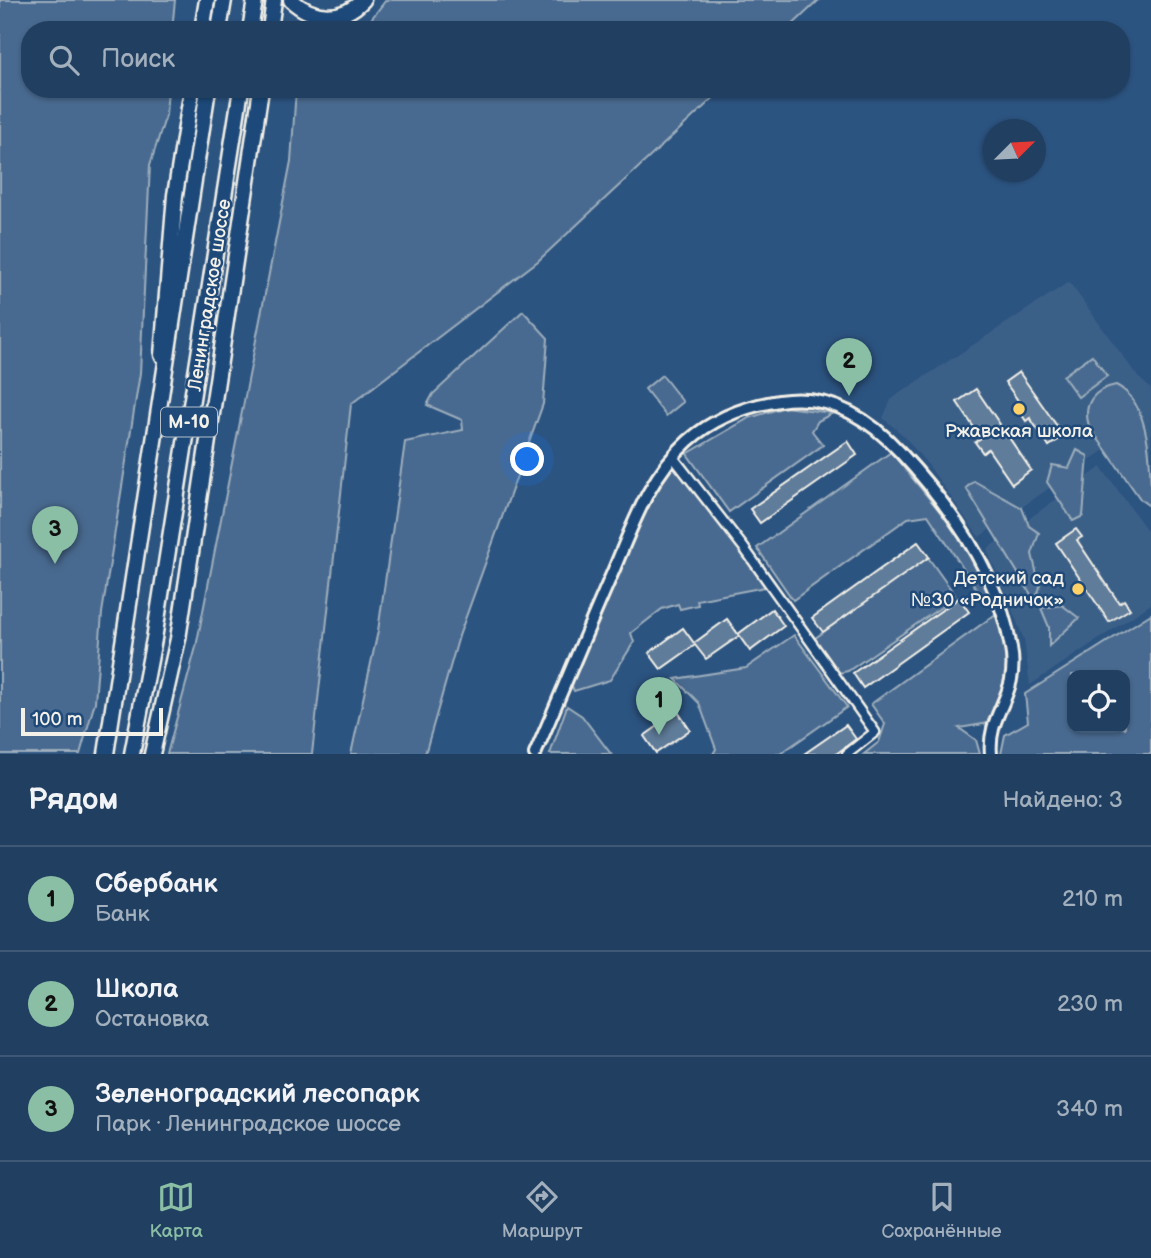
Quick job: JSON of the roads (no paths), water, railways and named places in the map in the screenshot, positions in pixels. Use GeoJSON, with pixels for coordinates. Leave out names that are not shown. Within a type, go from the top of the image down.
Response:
{"type":"FeatureCollection","features":[{"type":"Feature","properties":{"kind":"main road"},"geometry":{"type":"LineString","coordinates":[[220,21],[224,0]]}},
{"type":"Feature","properties":{"kind":"main road"},"geometry":{"type":"LineString","coordinates":[[252,21],[255,0]]}},
{"type":"Feature","properties":{"kind":"main road"},"geometry":{"type":"LineString","coordinates":[[271,21],[274,0]]}},
{"type":"Feature","properties":{"kind":"main road"},"geometry":{"type":"LineString","coordinates":[[292,0],[308,13],[333,16],[352,10],[363,0]]}},
{"type":"Feature","properties":{"kind":"main road","name":"Ленинградское шоссе"},"geometry":{"type":"LineString","coordinates":[[158,406],[174,195],[190,98]]}},
{"type":"Feature","properties":{"kind":"main road","name":"Ленинградское шоссе"},"geometry":{"type":"LineString","coordinates":[[106,754],[207,98]]}},
{"type":"Feature","properties":{"kind":"main road","name":"Ленинградское шоссе"},"geometry":{"type":"LineString","coordinates":[[132,754],[161,598],[240,98]]}},
{"type":"Feature","properties":{"kind":"main road","name":"Ленинградское шоссе"},"geometry":{"type":"LineString","coordinates":[[152,754],[178,639],[260,98]]}},
{"type":"Feature","properties":{"kind":"street"},"geometry":{"type":"LineString","coordinates":[[535,754],[642,504],[673,457],[699,433],[724,418],[777,401],[813,401],[842,408],[870,422],[906,458],[960,529],[982,565],[1011,646],[1014,673],[1012,685],[991,730],[991,754]]}},
{"type":"Feature","properties":{"kind":"street"},"geometry":{"type":"LineString","coordinates":[[673,457],[744,548],[875,732],[847,754]]}},
{"type":"Feature","properties":{"kind":"place","name":"Школа"},"geometry":{"type":"Point","coordinates":[849,396]}},
{"type":"Feature","properties":{"kind":"place","name":"Ржавская школа"},"geometry":{"type":"Point","coordinates":[1019,409]}},
{"type":"Feature","properties":{"kind":"place","name":"Зеленоградский лесопарк"},"geometry":{"type":"Point","coordinates":[55,564]}},
{"type":"Feature","properties":{"kind":"place","name":"Детский сад №30 «Родничок»"},"geometry":{"type":"Point","coordinates":[1078,589]}},
{"type":"Feature","properties":{"kind":"place","name":"Сбербанк"},"geometry":{"type":"Point","coordinates":[659,735]}}]}
